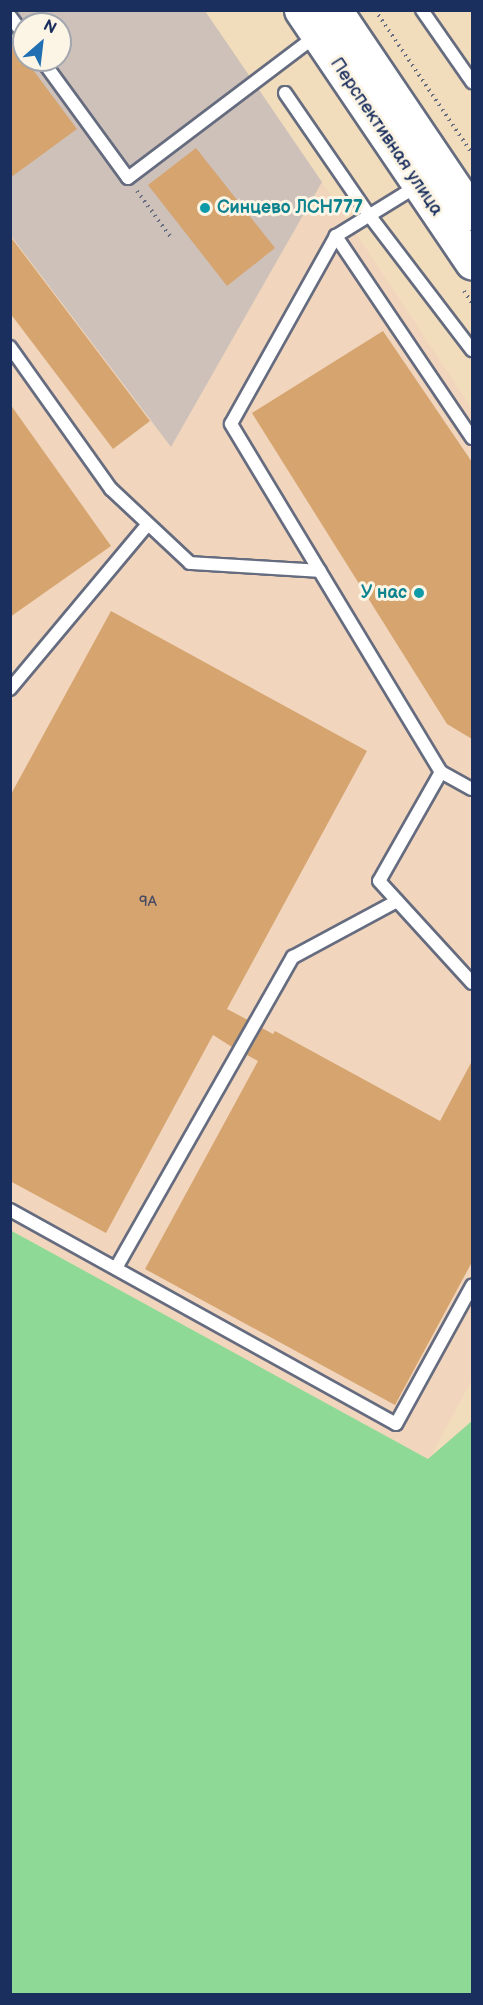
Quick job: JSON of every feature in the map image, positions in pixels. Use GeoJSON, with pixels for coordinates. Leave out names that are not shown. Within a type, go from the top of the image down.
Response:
{"type":"FeatureCollection","features":[{"type":"Feature","properties":{"kind":"main road","name":"Перспективная улица"},"geometry":{"type":"LineString","coordinates":[[323,19],[431,177],[472,263]]}},
{"type":"Feature","properties":{"kind":"main road","name":"Перспективная улица"},"geometry":{"type":"LineString","coordinates":[[431,177],[472,213]]}},
{"type":"Feature","properties":{"kind":"lane"},"geometry":{"type":"LineString","coordinates":[[423,10],[472,82]]}},
{"type":"Feature","properties":{"kind":"lane"},"geometry":{"type":"LineString","coordinates":[[51,72],[128,178],[323,19]]}},
{"type":"Feature","properties":{"kind":"lane"},"geometry":{"type":"LineString","coordinates":[[285,93],[369,215],[472,350]]}},
{"type":"Feature","properties":{"kind":"lane"},"geometry":{"type":"LineString","coordinates":[[431,177],[336,236],[231,424],[441,772],[472,789]]}},
{"type":"Feature","properties":{"kind":"lane"},"geometry":{"type":"LineString","coordinates":[[336,236],[472,438]]}},
{"type":"Feature","properties":{"kind":"lane"},"geometry":{"type":"LineString","coordinates":[[10,347],[111,489],[190,563],[320,571]]}},
{"type":"Feature","properties":{"kind":"lane"},"geometry":{"type":"LineString","coordinates":[[10,689],[148,524]]}},
{"type":"Feature","properties":{"kind":"lane"},"geometry":{"type":"LineString","coordinates":[[441,772],[379,881],[472,983]]}},
{"type":"Feature","properties":{"kind":"lane"},"geometry":{"type":"LineString","coordinates":[[116,1268],[293,957],[397,901]]}},
{"type":"Feature","properties":{"kind":"lane"},"geometry":{"type":"LineString","coordinates":[[10,1210],[396,1424],[472,1286]]}},
{"type":"Feature","properties":{"kind":"path"},"geometry":{"type":"LineString","coordinates":[[375,10],[472,153]]}},
{"type":"Feature","properties":{"kind":"path"},"geometry":{"type":"LineString","coordinates":[[128,178],[172,239]]}},
{"type":"Feature","properties":{"kind":"shaded area"},"geometry":{"type":"Polygon","coordinates":[[[11,11],[205,11],[322,182],[171,447],[11,236],[11,11]]]}},
{"type":"Feature","properties":{"kind":"shaded area"},"geometry":{"type":"Polygon","coordinates":[[[322,182],[472,409],[472,1379],[429,1460],[11,1230],[10,236],[171,447],[322,182]]]}},
{"type":"Feature","properties":{"kind":"green space"},"geometry":{"type":"Polygon","coordinates":[[[10,1230],[428,1459],[472,1421],[472,1994],[11,1994],[10,1230]]]}},
{"type":"Feature","properties":{"kind":"building"},"geometry":{"type":"Polygon","coordinates":[[[10,39],[12,42],[12,72],[35,72],[77,129],[10,178],[10,39]]]}},
{"type":"Feature","properties":{"kind":"building","name":"Синцево ЛСН777"},"geometry":{"type":"Polygon","coordinates":[[[196,148],[275,248],[227,286],[148,185],[196,148]]]}},
{"type":"Feature","properties":{"kind":"building"},"geometry":{"type":"Polygon","coordinates":[[[10,236],[150,421],[113,449],[10,313],[10,236]]]}},
{"type":"Feature","properties":{"kind":"building","name":"У нас"},"geometry":{"type":"Polygon","coordinates":[[[383,331],[472,462],[472,739],[447,724],[252,413],[383,331]]]}},
{"type":"Feature","properties":{"kind":"building"},"geometry":{"type":"Polygon","coordinates":[[[10,404],[111,546],[10,617],[10,404]]]}},
{"type":"Feature","properties":{"kind":"building"},"geometry":{"type":"Polygon","coordinates":[[[111,611],[367,751],[227,1009],[248,1020],[232,1047],[213,1035],[106,1233],[10,1181],[10,796],[111,611]]]}},
{"type":"Feature","properties":{"kind":"building"},"geometry":{"type":"Polygon","coordinates":[[[262,1028],[273,1034],[275,1031],[440,1121],[472,1061],[472,1262],[395,1405],[145,1269],[258,1061],[247,1055],[262,1028]]]}},
{"type":"Feature","properties":{"kind":"place","name":"Синцево ЛСН777"},"geometry":{"type":"Point","coordinates":[205,208]}},
{"type":"Feature","properties":{"kind":"place","name":"У нас"},"geometry":{"type":"Point","coordinates":[419,593]}}]}
